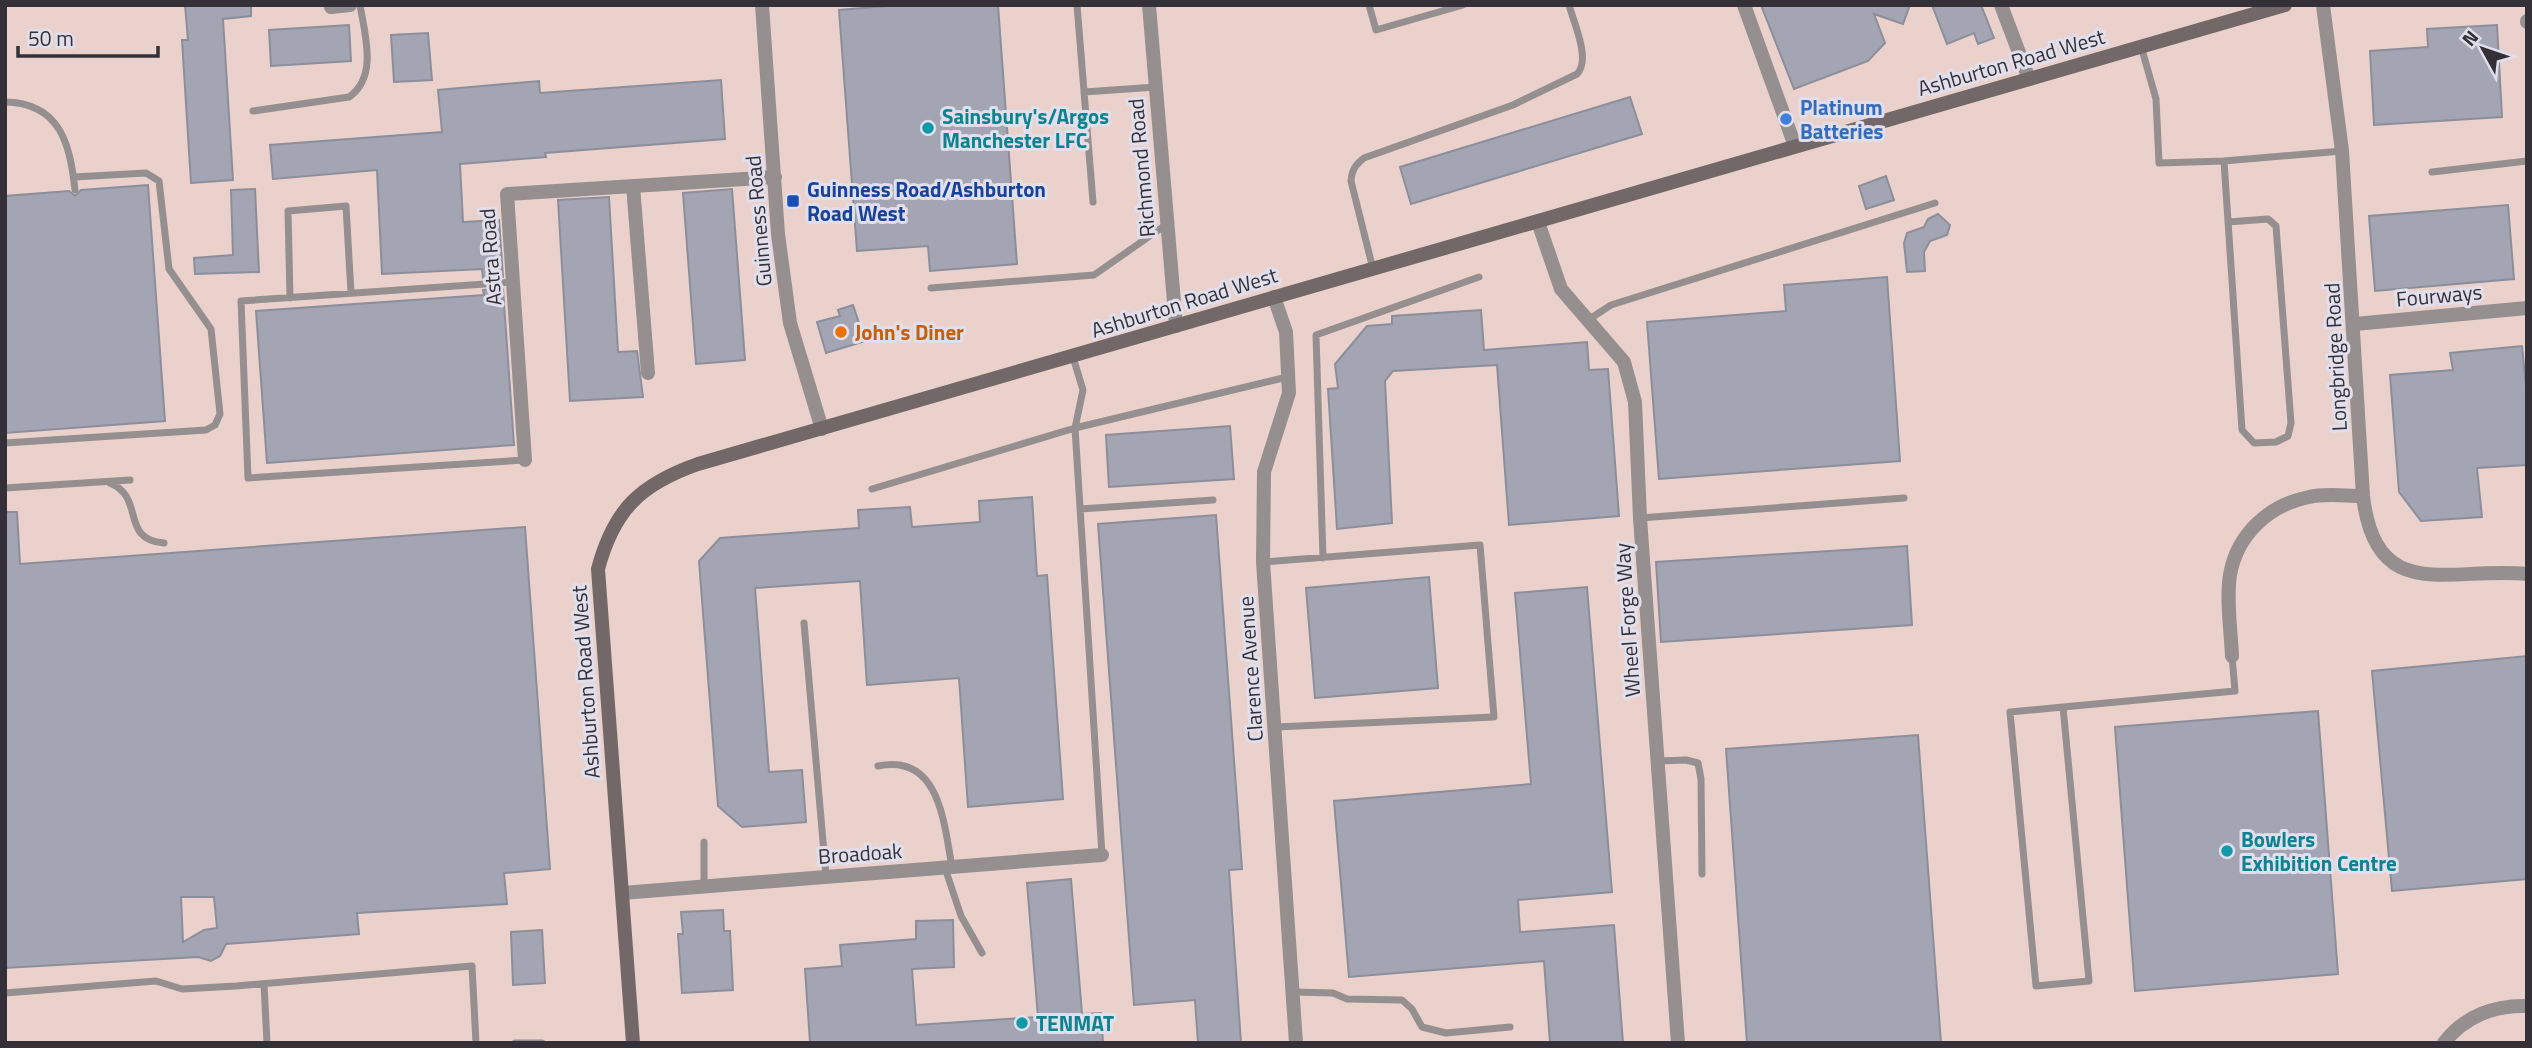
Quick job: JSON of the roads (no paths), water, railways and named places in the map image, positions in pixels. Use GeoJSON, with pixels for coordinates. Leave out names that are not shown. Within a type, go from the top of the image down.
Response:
{"type":"FeatureCollection","features":[{"type":"Feature","properties":{"kind":"main road","name":"Ashburton Road West"},"geometry":{"type":"LineString","coordinates":[[633,1043],[598,569],[604,545],[615,522],[645,487],[667,475],[822,429],[2285,5]]}},
{"type":"Feature","properties":{"kind":"street"},"geometry":{"type":"LineString","coordinates":[[331,7],[351,5]]}},
{"type":"Feature","properties":{"kind":"street","name":"Guinness Road"},"geometry":{"type":"LineString","coordinates":[[762,5],[778,234],[790,323],[822,429]]}},
{"type":"Feature","properties":{"kind":"street","name":"Richmond Road"},"geometry":{"type":"LineString","coordinates":[[1149,5],[1176,326]]}},
{"type":"Feature","properties":{"kind":"street"},"geometry":{"type":"LineString","coordinates":[[1744,5],[1795,146]]}},
{"type":"Feature","properties":{"kind":"street"},"geometry":{"type":"LineString","coordinates":[[2001,5],[2029,79]]}},
{"type":"Feature","properties":{"kind":"street","name":"Longbridge Road"},"geometry":{"type":"LineString","coordinates":[[2323,5],[2342,151],[2355,324],[2365,518],[2377,550],[2411,572],[2432,576],[2500,571],[2527,573]]}},
{"type":"Feature","properties":{"kind":"street","name":"Astra Road"},"geometry":{"type":"LineString","coordinates":[[525,460],[507,194],[775,177]]}},
{"type":"Feature","properties":{"kind":"street"},"geometry":{"type":"LineString","coordinates":[[633,186],[648,373]]}},
{"type":"Feature","properties":{"kind":"street","name":"Wheel Forge Way"},"geometry":{"type":"LineString","coordinates":[[1538,222],[1561,289],[1624,362],[1632,382],[1678,1043]]}},
{"type":"Feature","properties":{"kind":"street","name":"Clarence Avenue"},"geometry":{"type":"LineString","coordinates":[[1274,297],[1286,332],[1289,393],[1264,472],[1263,562],[1296,1043]]}},
{"type":"Feature","properties":{"kind":"street","name":"Fourways"},"geometry":{"type":"LineString","coordinates":[[2355,324],[2527,308]]}},
{"type":"Feature","properties":{"kind":"street"},"geometry":{"type":"LineString","coordinates":[[2232,656],[2230,576],[2238,549],[2250,531],[2270,511],[2291,502],[2311,496],[2363,496]]}},
{"type":"Feature","properties":{"kind":"street","name":"Broadoak"},"geometry":{"type":"LineString","coordinates":[[622,893],[1101,855]]}},
{"type":"Feature","properties":{"kind":"street"},"geometry":{"type":"LineString","coordinates":[[2444,1043],[2464,1024],[2483,1013],[2504,1006],[2527,1006]]}},
{"type":"Feature","properties":{"kind":"lane"},"geometry":{"type":"LineString","coordinates":[[253,111],[349,97],[359,90],[367,64],[360,5]]}},
{"type":"Feature","properties":{"kind":"lane"},"geometry":{"type":"LineString","coordinates":[[1077,5],[1093,202]]}},
{"type":"Feature","properties":{"kind":"lane"},"geometry":{"type":"LineString","coordinates":[[1369,5],[1376,30],[1463,5]]}},
{"type":"Feature","properties":{"kind":"lane"},"geometry":{"type":"LineString","coordinates":[[1373,269],[1351,181],[1357,164],[1364,158],[1513,105],[1539,90],[1577,74],[1582,69],[1583,60],[1569,5]]}},
{"type":"Feature","properties":{"kind":"lane"},"geometry":{"type":"LineString","coordinates":[[2141,47],[2156,99],[2159,163],[2224,161],[2342,151]]}},
{"type":"Feature","properties":{"kind":"lane"},"geometry":{"type":"LineString","coordinates":[[1084,92],[1156,87]]}},
{"type":"Feature","properties":{"kind":"lane"},"geometry":{"type":"LineString","coordinates":[[5,102],[32,107],[52,120],[65,137],[72,156],[75,190]]}},
{"type":"Feature","properties":{"kind":"lane"},"geometry":{"type":"LineString","coordinates":[[2224,161],[2228,222],[2242,430],[2254,443],[2276,442],[2288,436],[2291,423],[2276,226],[2268,219],[2228,222]]}},
{"type":"Feature","properties":{"kind":"lane"},"geometry":{"type":"LineString","coordinates":[[2432,172],[2527,161]]}},
{"type":"Feature","properties":{"kind":"lane"},"geometry":{"type":"LineString","coordinates":[[5,443],[206,429],[212,428],[219,419],[211,329],[169,269],[159,181],[146,173],[74,177]]}},
{"type":"Feature","properties":{"kind":"lane"},"geometry":{"type":"LineString","coordinates":[[1588,321],[1611,305],[1935,203]]}},
{"type":"Feature","properties":{"kind":"lane"},"geometry":{"type":"LineString","coordinates":[[290,298],[288,211],[346,206],[351,293]]}},
{"type":"Feature","properties":{"kind":"lane"},"geometry":{"type":"LineString","coordinates":[[931,288],[1094,275],[1167,223]]}},
{"type":"Feature","properties":{"kind":"lane"},"geometry":{"type":"LineString","coordinates":[[1323,558],[1316,335],[1479,277]]}},
{"type":"Feature","properties":{"kind":"lane"},"geometry":{"type":"LineString","coordinates":[[513,282],[241,301],[248,478],[525,460]]}},
{"type":"Feature","properties":{"kind":"lane"},"geometry":{"type":"LineString","coordinates":[[1073,357],[1083,390],[1075,429],[1101,855]]}},
{"type":"Feature","properties":{"kind":"lane"},"geometry":{"type":"LineString","coordinates":[[872,489],[1075,429],[1287,377]]}},
{"type":"Feature","properties":{"kind":"lane"},"geometry":{"type":"LineString","coordinates":[[5,488],[130,480]]}},
{"type":"Feature","properties":{"kind":"lane"},"geometry":{"type":"LineString","coordinates":[[103,482],[116,486],[127,495],[135,526],[144,538],[164,543]]}},
{"type":"Feature","properties":{"kind":"lane"},"geometry":{"type":"LineString","coordinates":[[1640,518],[1903,498]]}},
{"type":"Feature","properties":{"kind":"lane"},"geometry":{"type":"LineString","coordinates":[[1080,509],[1213,500]]}},
{"type":"Feature","properties":{"kind":"lane"},"geometry":{"type":"LineString","coordinates":[[1263,562],[1480,545],[1494,717],[1276,727]]}},
{"type":"Feature","properties":{"kind":"lane"},"geometry":{"type":"LineString","coordinates":[[804,623],[826,876]]}},
{"type":"Feature","properties":{"kind":"lane"},"geometry":{"type":"LineString","coordinates":[[2063,707],[2089,981],[2036,986],[2010,712],[2063,707],[2235,691],[2232,656]]}},
{"type":"Feature","properties":{"kind":"lane"},"geometry":{"type":"LineString","coordinates":[[1658,761],[1686,760],[1698,763],[1701,779],[1702,874]]}},
{"type":"Feature","properties":{"kind":"lane"},"geometry":{"type":"LineString","coordinates":[[878,766],[894,763],[921,774],[939,798],[948,867],[961,916],[982,953]]}},
{"type":"Feature","properties":{"kind":"lane"},"geometry":{"type":"LineString","coordinates":[[704,842],[704,887]]}},
{"type":"Feature","properties":{"kind":"lane"},"geometry":{"type":"LineString","coordinates":[[5,993],[156,981],[182,989],[472,966],[476,1043]]}},
{"type":"Feature","properties":{"kind":"lane"},"geometry":{"type":"LineString","coordinates":[[264,984],[267,1043]]}},
{"type":"Feature","properties":{"kind":"lane"},"geometry":{"type":"LineString","coordinates":[[1293,992],[1333,993],[1347,999],[1402,1000],[1412,1009],[1422,1027],[1446,1033],[1510,1027]]}},
{"type":"Feature","properties":{"kind":"lane"},"geometry":{"type":"LineString","coordinates":[[515,1043],[542,1043]]}},
{"type":"Feature","properties":{"kind":"place","name":"Platinum Batteries"},"geometry":{"type":"Point","coordinates":[1786,119]}},
{"type":"Feature","properties":{"kind":"place","name":"Sainsbury's/Argos Manchester LFC"},"geometry":{"type":"Point","coordinates":[928,128]}},
{"type":"Feature","properties":{"kind":"place","name":"Guinness Road/Ashburton Road West"},"geometry":{"type":"Point","coordinates":[793,201]}},
{"type":"Feature","properties":{"kind":"place","name":"John's Diner"},"geometry":{"type":"Point","coordinates":[841,332]}},
{"type":"Feature","properties":{"kind":"place","name":"Bowlers Exhibition Centre"},"geometry":{"type":"Point","coordinates":[2227,851]}},
{"type":"Feature","properties":{"kind":"place","name":"TENMAT"},"geometry":{"type":"Point","coordinates":[1022,1023]}}]}
